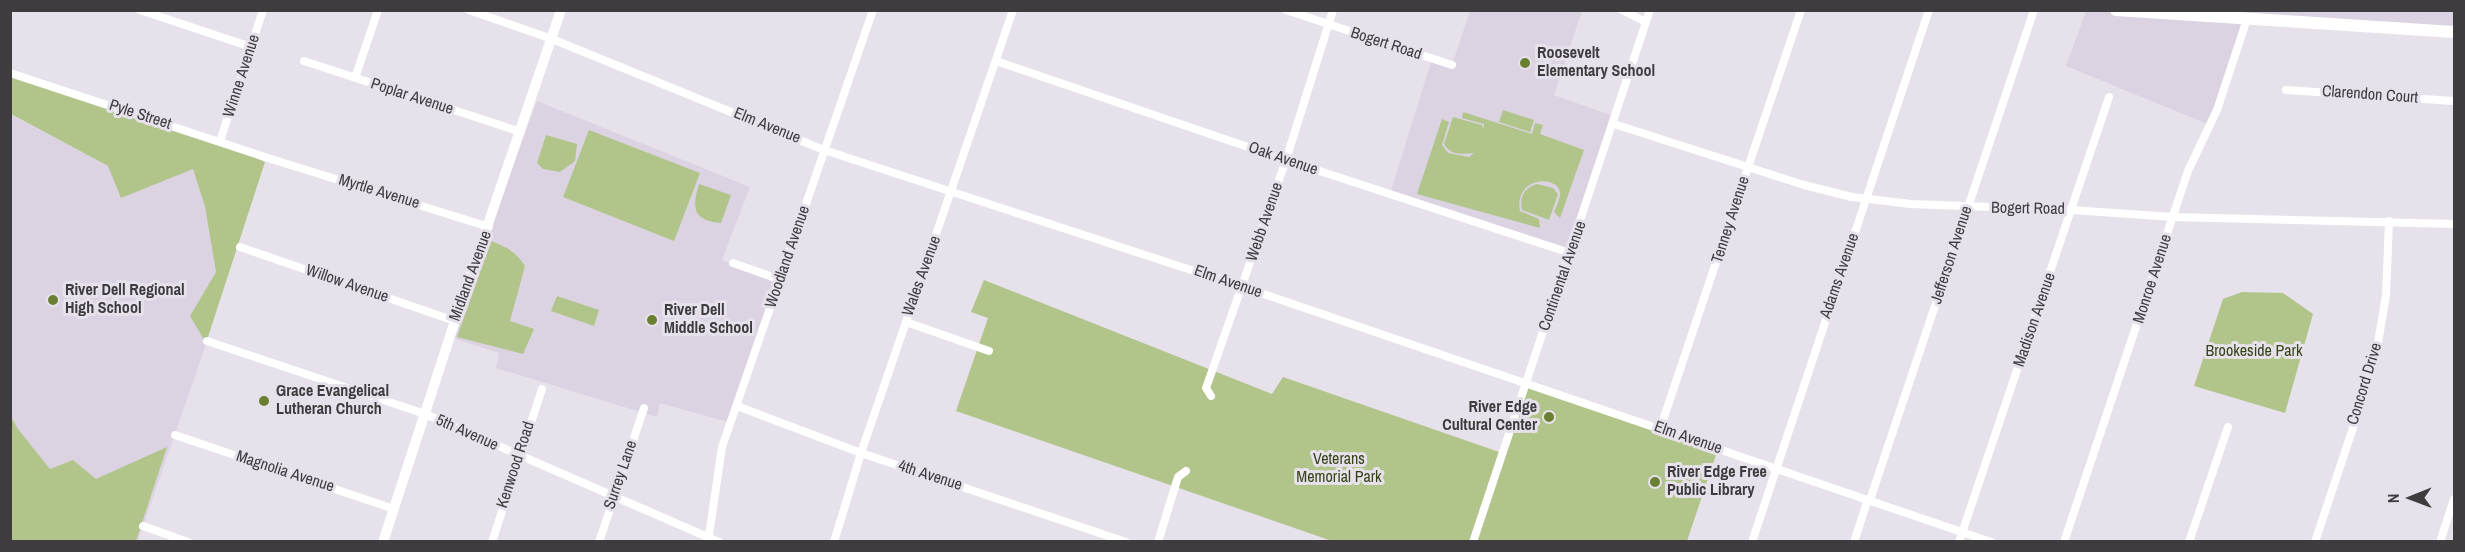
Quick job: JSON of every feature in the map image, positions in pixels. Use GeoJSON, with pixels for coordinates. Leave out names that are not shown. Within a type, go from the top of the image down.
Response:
{"type":"FeatureCollection","features":[{"type":"Feature","properties":{"kind":"main road"},"geometry":{"type":"LineString","coordinates":[[2116,10],[2454,32]]}},
{"type":"Feature","properties":{"kind":"street"},"geometry":{"type":"LineString","coordinates":[[140,10],[251,47]]}},
{"type":"Feature","properties":{"kind":"street","name":"Winne Avenue"},"geometry":{"type":"LineString","coordinates":[[220,141],[263,10]]}},
{"type":"Feature","properties":{"kind":"street"},"geometry":{"type":"LineString","coordinates":[[355,78],[378,10]]}},
{"type":"Feature","properties":{"kind":"street","name":"Elm Avenue"},"geometry":{"type":"LineString","coordinates":[[469,10],[552,39],[824,150],[1243,287],[1991,542]]}},
{"type":"Feature","properties":{"kind":"street","name":"Midland Avenue"},"geometry":{"type":"LineString","coordinates":[[383,542],[455,321],[561,10]]}},
{"type":"Feature","properties":{"kind":"street","name":"Woodland Avenue"},"geometry":{"type":"LineString","coordinates":[[709,539],[720,459],[873,10]]}},
{"type":"Feature","properties":{"kind":"street","name":"Wales Avenue"},"geometry":{"type":"LineString","coordinates":[[834,542],[861,453],[953,191],[1013,10]]}},
{"type":"Feature","properties":{"kind":"street","name":"Bogert Road"},"geometry":{"type":"LineString","coordinates":[[1286,10],[1452,65]]}},
{"type":"Feature","properties":{"kind":"street","name":"Webb Avenue"},"geometry":{"type":"LineString","coordinates":[[1211,396],[1206,388],[1286,160],[1333,10]]}},
{"type":"Feature","properties":{"kind":"street"},"geometry":{"type":"LineString","coordinates":[[1622,10],[1647,22]]}},
{"type":"Feature","properties":{"kind":"street","name":"Continental Avenue"},"geometry":{"type":"LineString","coordinates":[[1473,542],[1614,124],[1650,10]]}},
{"type":"Feature","properties":{"kind":"street","name":"Tenney Avenue"},"geometry":{"type":"LineString","coordinates":[[1660,429],[1801,10]]}},
{"type":"Feature","properties":{"kind":"street","name":"Adams Avenue"},"geometry":{"type":"LineString","coordinates":[[1752,542],[1929,10]]}},
{"type":"Feature","properties":{"kind":"street","name":"Jefferson Avenue"},"geometry":{"type":"LineString","coordinates":[[1854,542],[2034,10]]}},
{"type":"Feature","properties":{"kind":"street","name":"Monroe Avenue"},"geometry":{"type":"LineString","coordinates":[[2064,542],[2188,171],[2217,110],[2247,19]]}},
{"type":"Feature","properties":{"kind":"street","name":"Poplar Avenue"},"geometry":{"type":"LineString","coordinates":[[304,61],[520,132]]}},
{"type":"Feature","properties":{"kind":"street","name":"Oak Avenue"},"geometry":{"type":"LineString","coordinates":[[996,61],[1286,160],[1570,253]]}},
{"type":"Feature","properties":{"kind":"street","name":"Pyle Street"},"geometry":{"type":"LineString","coordinates":[[10,73],[268,158]]}},
{"type":"Feature","properties":{"kind":"street","name":"Clarendon Court"},"geometry":{"type":"LineString","coordinates":[[2286,90],[2454,101]]}},
{"type":"Feature","properties":{"kind":"street","name":"Madison Avenue"},"geometry":{"type":"LineString","coordinates":[[1959,542],[2109,97]]}},
{"type":"Feature","properties":{"kind":"street","name":"Bogert Road"},"geometry":{"type":"LineString","coordinates":[[1614,124],[1804,185],[1866,199],[1968,208],[2072,210],[2173,217],[2454,224]]}},
{"type":"Feature","properties":{"kind":"street","name":"Myrtle Avenue"},"geometry":{"type":"LineString","coordinates":[[268,158],[489,226]]}},
{"type":"Feature","properties":{"kind":"street","name":"Concord Drive"},"geometry":{"type":"LineString","coordinates":[[2315,542],[2377,349],[2386,295],[2389,221]]}},
{"type":"Feature","properties":{"kind":"street","name":"Willow Avenue"},"geometry":{"type":"LineString","coordinates":[[240,247],[455,321]]}},
{"type":"Feature","properties":{"kind":"street"},"geometry":{"type":"LineString","coordinates":[[733,263],[780,280]]}},
{"type":"Feature","properties":{"kind":"street"},"geometry":{"type":"LineString","coordinates":[[906,322],[989,351]]}},
{"type":"Feature","properties":{"kind":"street","name":"5th Avenue"},"geometry":{"type":"LineString","coordinates":[[207,341],[425,414],[719,542]]}},
{"type":"Feature","properties":{"kind":"street","name":"Kenwood Road"},"geometry":{"type":"LineString","coordinates":[[492,542],[542,389]]}},
{"type":"Feature","properties":{"kind":"street","name":"4th Avenue"},"geometry":{"type":"LineString","coordinates":[[737,406],[861,453],[1126,542]]}},
{"type":"Feature","properties":{"kind":"street","name":"Surrey Lane"},"geometry":{"type":"LineString","coordinates":[[599,542],[644,408]]}},
{"type":"Feature","properties":{"kind":"street"},"geometry":{"type":"LineString","coordinates":[[2189,542],[2228,427]]}},
{"type":"Feature","properties":{"kind":"street","name":"Magnolia Avenue"},"geometry":{"type":"LineString","coordinates":[[175,435],[394,508]]}},
{"type":"Feature","properties":{"kind":"street"},"geometry":{"type":"LineString","coordinates":[[1158,542],[1178,477],[1186,471]]}},
{"type":"Feature","properties":{"kind":"street"},"geometry":{"type":"LineString","coordinates":[[2440,542],[2454,500]]}},
{"type":"Feature","properties":{"kind":"street"},"geometry":{"type":"LineString","coordinates":[[143,526],[188,542]]}},
{"type":"Feature","properties":{"kind":"shaded area"},"geometry":{"type":"Polygon","coordinates":[[[1470,11],[1582,11],[1554,95],[1616,117],[1570,253],[1390,194],[1432,59],[1452,65],[1470,11]]]}},
{"type":"Feature","properties":{"kind":"shaded area"},"geometry":{"type":"Polygon","coordinates":[[[2086,11],[2454,11],[2454,32],[2247,19],[2210,125],[2066,66],[2086,11]]]}},
{"type":"Feature","properties":{"kind":"shaded area"},"geometry":{"type":"Polygon","coordinates":[[[537,101],[750,187],[722,260],[781,280],[731,423],[660,403],[657,417],[496,368],[499,353],[450,337],[537,101]]]}},
{"type":"Feature","properties":{"kind":"shaded area"},"geometry":{"type":"Polygon","coordinates":[[[10,114],[108,166],[193,169],[205,207],[216,272],[191,316],[207,341],[138,541],[11,541],[10,114]]]}},
{"type":"Feature","properties":{"kind":"green space"},"geometry":{"type":"Polygon","coordinates":[[[10,73],[220,141],[265,162],[206,343],[190,316],[216,272],[205,207],[193,169],[121,198],[108,166],[11,114],[10,73]]]}},
{"type":"Feature","properties":{"kind":"green space"},"geometry":{"type":"Polygon","coordinates":[[[1503,110],[1534,120],[1530,132],[1499,122],[1503,110]]]}},
{"type":"Feature","properties":{"kind":"green space"},"geometry":{"type":"Polygon","coordinates":[[[1463,112],[1532,134],[1535,123],[1543,125],[1540,134],[1584,150],[1560,218],[1554,212],[1560,196],[1558,188],[1546,182],[1530,185],[1524,190],[1520,199],[1520,211],[1539,219],[1540,228],[1417,194],[1442,119],[1449,122],[1442,145],[1448,153],[1469,157],[1474,153],[1453,152],[1444,144],[1453,117],[1482,125],[1484,129],[1484,124],[1462,118],[1463,112]]]}},
{"type":"Feature","properties":{"kind":"green space"},"geometry":{"type":"Polygon","coordinates":[[[589,130],[700,173],[674,241],[563,197],[589,130]]]}},
{"type":"Feature","properties":{"kind":"green space"},"geometry":{"type":"Polygon","coordinates":[[[546,135],[577,144],[575,161],[560,172],[543,169],[537,163],[546,135]]]}},
{"type":"Feature","properties":{"kind":"green space"},"geometry":{"type":"Polygon","coordinates":[[[699,184],[731,195],[721,223],[705,220],[697,212],[695,200],[699,184]]]}},
{"type":"Feature","properties":{"kind":"green space"},"geometry":{"type":"Polygon","coordinates":[[[1537,184],[1553,188],[1558,194],[1549,220],[1522,210],[1521,201],[1524,194],[1537,184]]]}},
{"type":"Feature","properties":{"kind":"green space"},"geometry":{"type":"Polygon","coordinates":[[[491,241],[511,250],[525,266],[510,321],[534,329],[523,354],[457,337],[491,241]]]}},
{"type":"Feature","properties":{"kind":"green space","name":"Veterans Memorial Park"},"geometry":{"type":"Polygon","coordinates":[[[984,280],[1272,394],[1283,377],[1502,453],[1524,385],[1718,449],[1687,541],[1335,542],[956,411],[988,318],[971,312],[984,280]]]}},
{"type":"Feature","properties":{"kind":"green space","name":"Brookeside Park"},"geometry":{"type":"Polygon","coordinates":[[[2242,292],[2283,293],[2313,314],[2285,413],[2194,386],[2223,299],[2242,292]]]}},
{"type":"Feature","properties":{"kind":"green space"},"geometry":{"type":"Polygon","coordinates":[[[557,296],[599,310],[594,326],[551,311],[557,296]]]}},
{"type":"Feature","properties":{"kind":"green space"},"geometry":{"type":"Polygon","coordinates":[[[10,415],[18,429],[50,469],[73,460],[96,479],[167,447],[136,541],[11,541],[10,415]]]}},
{"type":"Feature","properties":{"kind":"place","name":"Roosevelt Elementary School"},"geometry":{"type":"Point","coordinates":[1525,63]}},
{"type":"Feature","properties":{"kind":"place","name":"River Dell Regional High School"},"geometry":{"type":"Point","coordinates":[53,300]}},
{"type":"Feature","properties":{"kind":"place","name":"River Dell Middle School"},"geometry":{"type":"Point","coordinates":[652,320]}},
{"type":"Feature","properties":{"kind":"place","name":"Grace Evangelical Lutheran Church"},"geometry":{"type":"Point","coordinates":[264,401]}},
{"type":"Feature","properties":{"kind":"place","name":"River Edge Cultural Center"},"geometry":{"type":"Point","coordinates":[1549,417]}},
{"type":"Feature","properties":{"kind":"place","name":"River Edge Free Public Library"},"geometry":{"type":"Point","coordinates":[1655,482]}}]}
